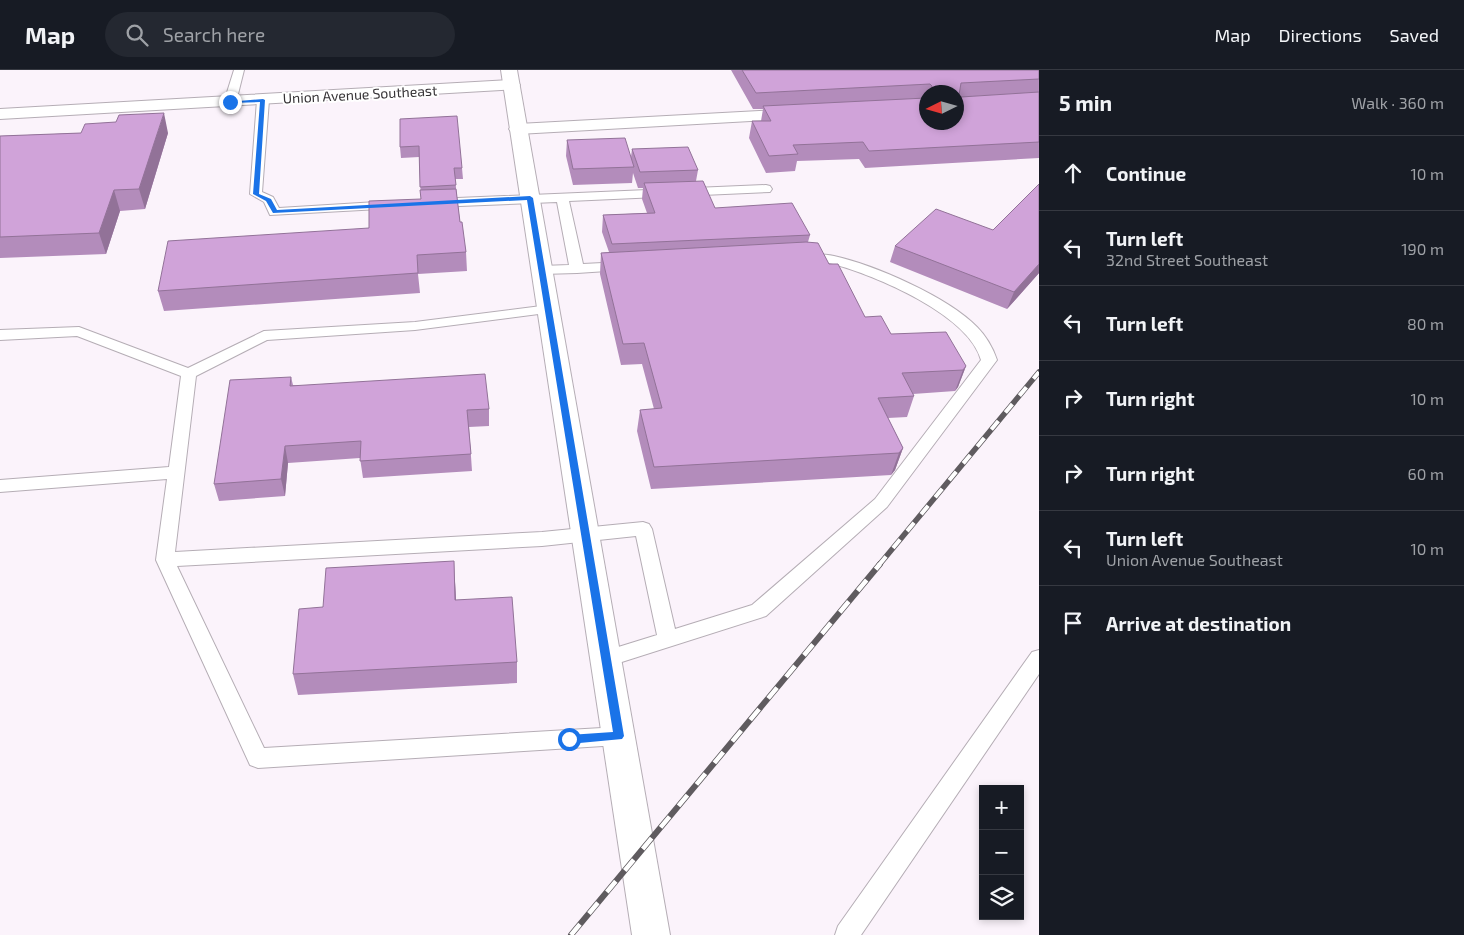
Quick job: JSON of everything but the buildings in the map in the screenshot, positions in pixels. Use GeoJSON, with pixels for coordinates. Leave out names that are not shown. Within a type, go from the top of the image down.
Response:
{"type":"FeatureCollection","features":[{"type":"Feature","properties":{"kind":"street","name":"Union Avenue Southeast"},"geometry":{"type":"LineString","coordinates":[[0,114],[263,100],[510,78]]}},
{"type":"Feature","properties":{"kind":"street"},"geometry":{"type":"LineString","coordinates":[[510,78],[651,935]]}},
{"type":"Feature","properties":{"kind":"street"},"geometry":{"type":"LineString","coordinates":[[518,129],[817,113]]}},
{"type":"Feature","properties":{"kind":"lane"},"geometry":{"type":"LineString","coordinates":[[230,102],[239,70]]}},
{"type":"Feature","properties":{"kind":"lane"},"geometry":{"type":"LineString","coordinates":[[263,100],[256,194],[269,200],[275,212],[402,205]]}},
{"type":"Feature","properties":{"kind":"lane"},"geometry":{"type":"LineString","coordinates":[[421,204],[766,189]]}},
{"type":"Feature","properties":{"kind":"lane"},"geometry":{"type":"LineString","coordinates":[[562,197],[577,268]]}},
{"type":"Feature","properties":{"kind":"lane"},"geometry":{"type":"LineString","coordinates":[[606,659],[759,610],[881,503],[989,360],[986,347],[965,323],[932,303],[867,271],[832,260],[792,258]]}},
{"type":"Feature","properties":{"kind":"lane"},"geometry":{"type":"LineString","coordinates":[[542,270],[636,266]]}},
{"type":"Feature","properties":{"kind":"lane"},"geometry":{"type":"LineString","coordinates":[[0,335],[79,331],[189,374],[264,336],[415,326],[549,309]]}},
{"type":"Feature","properties":{"kind":"lane"},"geometry":{"type":"LineString","coordinates":[[189,374],[165,560],[258,758],[619,736]]}},
{"type":"Feature","properties":{"kind":"lane"},"geometry":{"type":"LineString","coordinates":[[0,486],[177,472]]}},
{"type":"Feature","properties":{"kind":"lane"},"geometry":{"type":"LineString","coordinates":[[165,560],[585,536],[643,529],[668,640]]}},
{"type":"Feature","properties":{"kind":"lane"},"geometry":{"type":"LineString","coordinates":[[847,935],[1039,658]]}},
{"type":"Feature","properties":{"kind":"railway"},"geometry":{"type":"LineString","coordinates":[[879,565],[1039,372]]}},
{"type":"Feature","properties":{"kind":"railway"},"geometry":{"type":"LineString","coordinates":[[571,935],[880,564]]}},
{"type":"Feature","properties":{"kind":"route"},"geometry":{"type":"LineString","coordinates":[[230,102],[263,100],[256,194],[269,200],[275,212],[530,198],[619,736],[569,739]]}}]}
